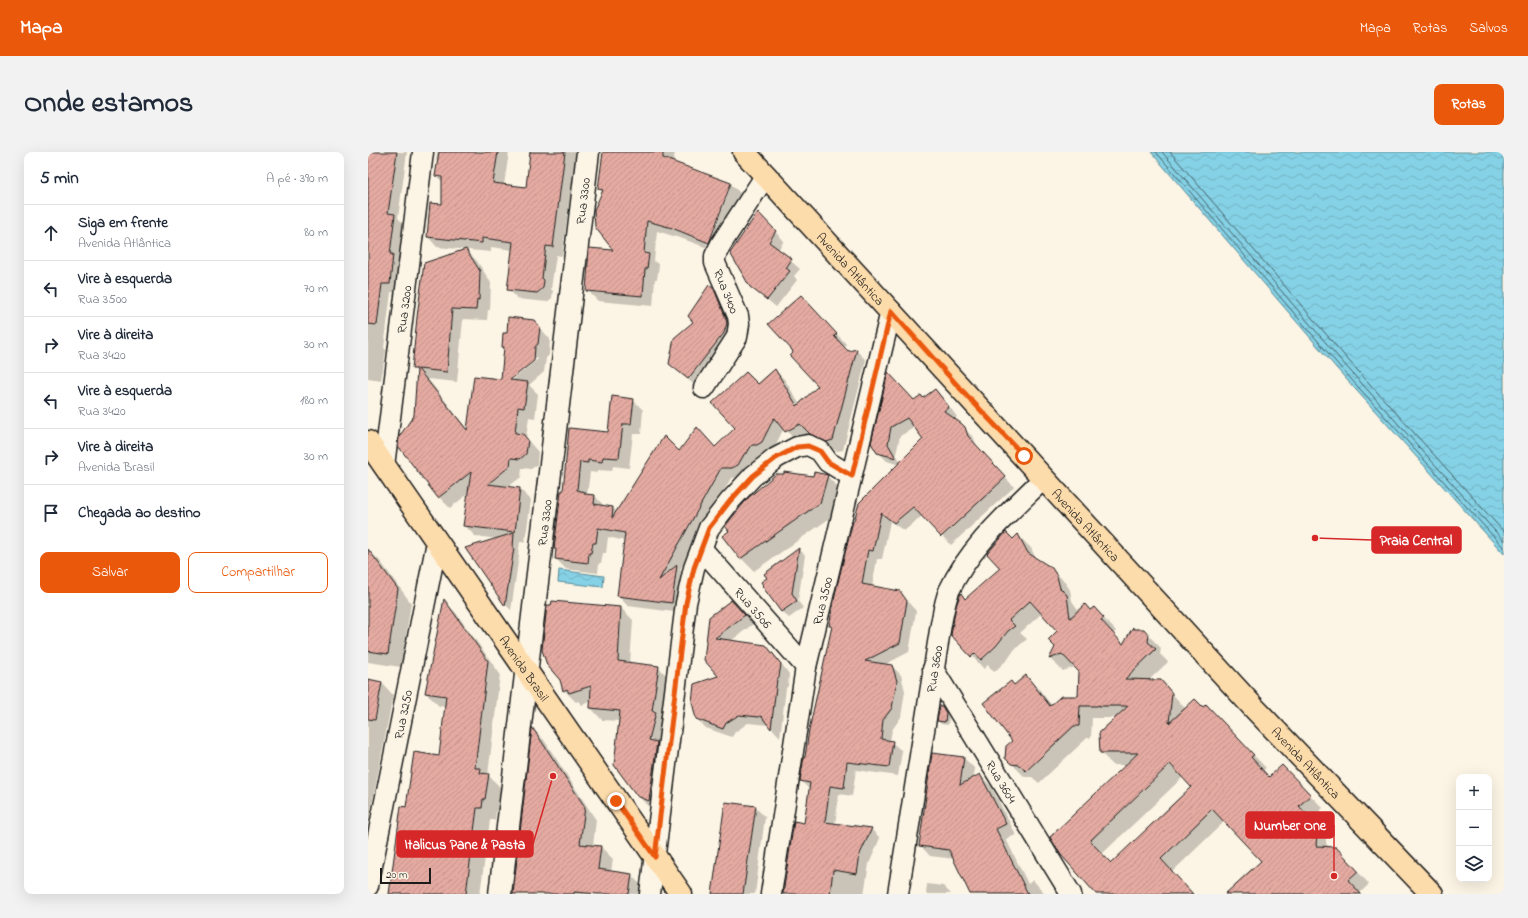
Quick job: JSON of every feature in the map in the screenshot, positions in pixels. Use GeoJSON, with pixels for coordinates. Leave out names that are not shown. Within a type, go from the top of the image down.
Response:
{"type":"FeatureCollection","features":[{"type":"Feature","properties":{"kind":"main road","name":"Avenida Atlântica"},"geometry":{"type":"LineString","coordinates":[[744,152],[1256,710],[1432,894]]}},
{"type":"Feature","properties":{"kind":"main road","name":"Avenida Brasil"},"geometry":{"type":"LineString","coordinates":[[368,442],[681,894]]}},
{"type":"Feature","properties":{"kind":"street","name":"Rua 3200"},"geometry":{"type":"LineString","coordinates":[[384,466],[423,152]]}},
{"type":"Feature","properties":{"kind":"street","name":"Rua 3300"},"geometry":{"type":"LineString","coordinates":[[500,894],[588,152]]}},
{"type":"Feature","properties":{"kind":"street","name":"Rua 3400"},"geometry":{"type":"LineString","coordinates":[[704,388],[737,337],[739,324],[738,316],[715,263],[715,256],[721,244],[766,175]]}},
{"type":"Feature","properties":{"kind":"street","name":"Rua 3500"},"geometry":{"type":"LineString","coordinates":[[771,894],[806,667],[891,311]]}},
{"type":"Feature","properties":{"kind":"street"},"geometry":{"type":"LineString","coordinates":[[650,894],[686,603],[694,568],[709,528],[730,501],[753,476],[776,458],[797,447],[808,446],[820,451],[828,462],[852,476]]}},
{"type":"Feature","properties":{"kind":"street","name":"Rua 3600"},"geometry":{"type":"LineString","coordinates":[[898,894],[933,669],[948,593],[961,568],[987,534],[1044,478]]}},
{"type":"Feature","properties":{"kind":"street","name":"Rua 3250"},"geometry":{"type":"LineString","coordinates":[[368,886],[437,542]]}},
{"type":"Feature","properties":{"kind":"street","name":"Rua 3506"},"geometry":{"type":"LineString","coordinates":[[702,549],[806,667]]}},
{"type":"Feature","properties":{"kind":"street","name":"Rua 3604"},"geometry":{"type":"LineString","coordinates":[[933,669],[1071,894]]}},
{"type":"Feature","properties":{"kind":"water"},"geometry":{"type":"Polygon","coordinates":[[[1151,152],[1504,152],[1504,554],[1338,370],[1151,152]]]}},
{"type":"Feature","properties":{"kind":"water"},"geometry":{"type":"Polygon","coordinates":[[[559,570],[604,576],[603,587],[558,582],[559,570]]]}},
{"type":"Feature","properties":{"kind":"building"},"geometry":{"type":"Polygon","coordinates":[[[368,152],[397,152],[388,213],[395,214],[390,254],[393,254],[390,284],[382,284],[377,325],[368,324],[368,152]]]}},
{"type":"Feature","properties":{"kind":"building"},"geometry":{"type":"Polygon","coordinates":[[[439,152],[498,152],[493,183],[526,187],[530,152],[565,152],[553,247],[546,246],[542,278],[544,280],[543,288],[537,293],[507,290],[513,242],[482,238],[482,243],[427,237],[430,203],[442,204],[442,177],[435,176],[439,152]]]}},
{"type":"Feature","properties":{"kind":"building"},"geometry":{"type":"Polygon","coordinates":[[[603,152],[663,152],[663,158],[731,183],[709,243],[672,228],[647,221],[644,253],[649,254],[647,269],[645,269],[643,296],[586,291],[589,248],[613,250],[595,227],[594,210],[603,190],[598,189],[603,152]]]}},
{"type":"Feature","properties":{"kind":"building"},"geometry":{"type":"Polygon","coordinates":[[[758,212],[776,231],[769,242],[792,259],[786,268],[790,271],[767,300],[750,287],[730,253],[758,212]]]}},
{"type":"Feature","properties":{"kind":"building"},"geometry":{"type":"Polygon","coordinates":[[[466,249],[480,271],[479,300],[477,299],[476,310],[452,309],[447,372],[418,369],[467,430],[474,376],[501,379],[504,347],[502,347],[503,333],[507,333],[508,317],[534,320],[540,327],[538,344],[535,347],[534,361],[510,380],[528,382],[524,408],[518,407],[515,433],[523,434],[528,440],[526,454],[520,459],[511,458],[510,466],[488,484],[520,488],[515,532],[463,526],[471,472],[438,498],[398,446],[399,437],[414,415],[417,369],[412,369],[424,263],[466,249]]]}},
{"type":"Feature","properties":{"kind":"building"},"geometry":{"type":"Polygon","coordinates":[[[709,285],[714,289],[727,323],[724,333],[688,379],[669,364],[674,338],[693,322],[688,316],[709,285]]]}},
{"type":"Feature","properties":{"kind":"building"},"geometry":{"type":"Polygon","coordinates":[[[801,295],[837,334],[834,336],[848,351],[857,349],[833,440],[826,442],[810,434],[800,424],[785,432],[774,418],[762,442],[757,445],[752,445],[738,465],[732,468],[721,468],[659,580],[677,565],[672,603],[617,596],[625,533],[598,528],[596,543],[593,543],[591,553],[589,553],[588,563],[555,559],[556,549],[554,549],[561,491],[563,491],[569,428],[608,432],[612,396],[634,399],[631,424],[623,424],[619,458],[603,457],[602,462],[588,460],[588,463],[580,462],[577,490],[585,492],[585,494],[595,495],[594,504],[613,507],[612,518],[664,436],[679,451],[697,427],[715,447],[735,428],[712,403],[746,372],[758,384],[775,369],[797,406],[818,386],[790,356],[793,353],[792,350],[768,324],[801,295]]]}},
{"type":"Feature","properties":{"kind":"building"},"geometry":{"type":"Polygon","coordinates":[[[888,372],[914,400],[921,395],[923,398],[935,389],[949,407],[944,411],[965,427],[968,436],[1006,477],[941,537],[913,507],[894,523],[881,513],[873,551],[868,550],[862,584],[900,591],[907,601],[900,643],[865,661],[892,665],[897,681],[892,708],[883,720],[881,739],[893,741],[889,767],[847,762],[844,788],[830,786],[825,822],[872,828],[860,854],[857,874],[833,870],[830,894],[783,894],[794,821],[804,823],[810,783],[800,781],[809,730],[832,626],[829,626],[836,590],[853,521],[859,503],[923,439],[907,418],[891,427],[888,444],[896,458],[877,453],[871,443],[888,372]]]}},
{"type":"Feature","properties":{"kind":"building"},"geometry":{"type":"Polygon","coordinates":[[[784,472],[813,476],[814,472],[828,475],[820,503],[740,559],[722,536],[729,531],[725,526],[748,498],[776,474],[784,474],[784,472]]]}},
{"type":"Feature","properties":{"kind":"building"},"geometry":{"type":"Polygon","coordinates":[[[1006,532],[1013,539],[1018,534],[1028,553],[1052,568],[1057,576],[1060,588],[1067,595],[1070,618],[1085,604],[1090,610],[1094,607],[1104,618],[1101,620],[1123,644],[1133,627],[1133,629],[1144,629],[1149,635],[1148,642],[1156,649],[1125,679],[1161,680],[1172,693],[1169,723],[1195,699],[1203,707],[1206,704],[1254,755],[1251,757],[1269,777],[1282,765],[1311,795],[1299,806],[1314,822],[1314,829],[1317,833],[1316,846],[1336,847],[1358,871],[1348,880],[1361,894],[1225,894],[1261,861],[1212,809],[1161,859],[1193,894],[1096,894],[1061,855],[1050,837],[1138,753],[1100,753],[1099,733],[1128,706],[1080,706],[1079,726],[1074,726],[1026,771],[1019,765],[1011,764],[1005,758],[1006,746],[1012,741],[983,703],[1011,681],[1014,685],[1026,675],[1050,706],[1061,696],[1078,696],[1079,672],[1062,654],[1049,659],[1055,647],[1048,640],[1057,631],[1030,601],[1009,620],[1015,626],[1008,631],[996,646],[981,660],[975,653],[971,657],[951,635],[956,606],[961,593],[965,599],[1000,568],[987,554],[1006,532]],[[1170,764],[1090,841],[1111,863],[1191,787],[1170,764]]]}},
{"type":"Feature","properties":{"kind":"building"},"geometry":{"type":"Polygon","coordinates":[[[514,533],[514,548],[505,606],[465,548],[514,533]]]}},
{"type":"Feature","properties":{"kind":"building"},"geometry":{"type":"Polygon","coordinates":[[[799,548],[792,593],[797,601],[781,612],[762,586],[763,585],[761,582],[767,578],[764,574],[799,548]]]}},
{"type":"Feature","properties":{"kind":"building"},"geometry":{"type":"Polygon","coordinates":[[[368,549],[398,589],[388,654],[368,651],[368,549]]]}},
{"type":"Feature","properties":{"kind":"building"},"geometry":{"type":"Polygon","coordinates":[[[444,599],[488,661],[475,768],[481,768],[480,773],[489,774],[485,799],[483,799],[482,808],[477,808],[466,894],[389,894],[401,806],[406,807],[414,752],[439,756],[446,696],[425,693],[444,599]]]}},
{"type":"Feature","properties":{"kind":"building"},"geometry":{"type":"Polygon","coordinates":[[[731,600],[745,615],[715,638],[766,645],[781,664],[779,677],[777,679],[771,729],[761,716],[739,715],[726,723],[723,729],[696,719],[692,702],[694,684],[718,676],[704,660],[709,617],[731,600]]]}},
{"type":"Feature","properties":{"kind":"building"},"geometry":{"type":"Polygon","coordinates":[[[552,601],[621,607],[618,661],[659,666],[652,711],[656,712],[649,740],[657,742],[649,801],[637,796],[614,765],[620,711],[590,708],[591,686],[569,693],[567,689],[563,691],[560,680],[547,665],[542,650],[547,605],[551,605],[552,601]]]}},
{"type":"Feature","properties":{"kind":"building"},"geometry":{"type":"Polygon","coordinates":[[[368,679],[382,682],[375,720],[368,719],[368,679]]]}},
{"type":"Feature","properties":{"kind":"building"},"geometry":{"type":"Polygon","coordinates":[[[940,706],[942,706],[946,713],[945,722],[937,721],[940,706]]]}},
{"type":"Feature","properties":{"kind":"building"},"geometry":{"type":"Polygon","coordinates":[[[532,727],[585,807],[580,844],[601,846],[598,869],[632,874],[629,894],[574,892],[574,894],[513,894],[532,727]]]}},
{"type":"Feature","properties":{"kind":"building"},"geometry":{"type":"Polygon","coordinates":[[[932,753],[964,757],[960,785],[980,774],[1006,824],[996,829],[1028,894],[970,894],[949,850],[919,846],[932,753]]]}},
{"type":"Feature","properties":{"kind":"building"},"geometry":{"type":"Polygon","coordinates":[[[725,802],[756,806],[743,894],[712,894],[725,802]]]}},
{"type":"Feature","properties":{"kind":"place","name":"Praia Central"},"geometry":{"type":"Point","coordinates":[1315,538]}},
{"type":"Feature","properties":{"kind":"place","name":"Italicus Pane & Pasta"},"geometry":{"type":"Point","coordinates":[553,776]}},
{"type":"Feature","properties":{"kind":"place","name":"Number One"},"geometry":{"type":"Point","coordinates":[1334,876]}},
{"type":"Feature","properties":{"kind":"route"},"geometry":{"type":"LineString","coordinates":[[616,801],[655,857],[686,603],[694,568],[709,528],[730,501],[753,476],[776,458],[797,447],[808,446],[820,451],[828,462],[852,476],[891,311],[957,385],[1024,456]]}}]}
